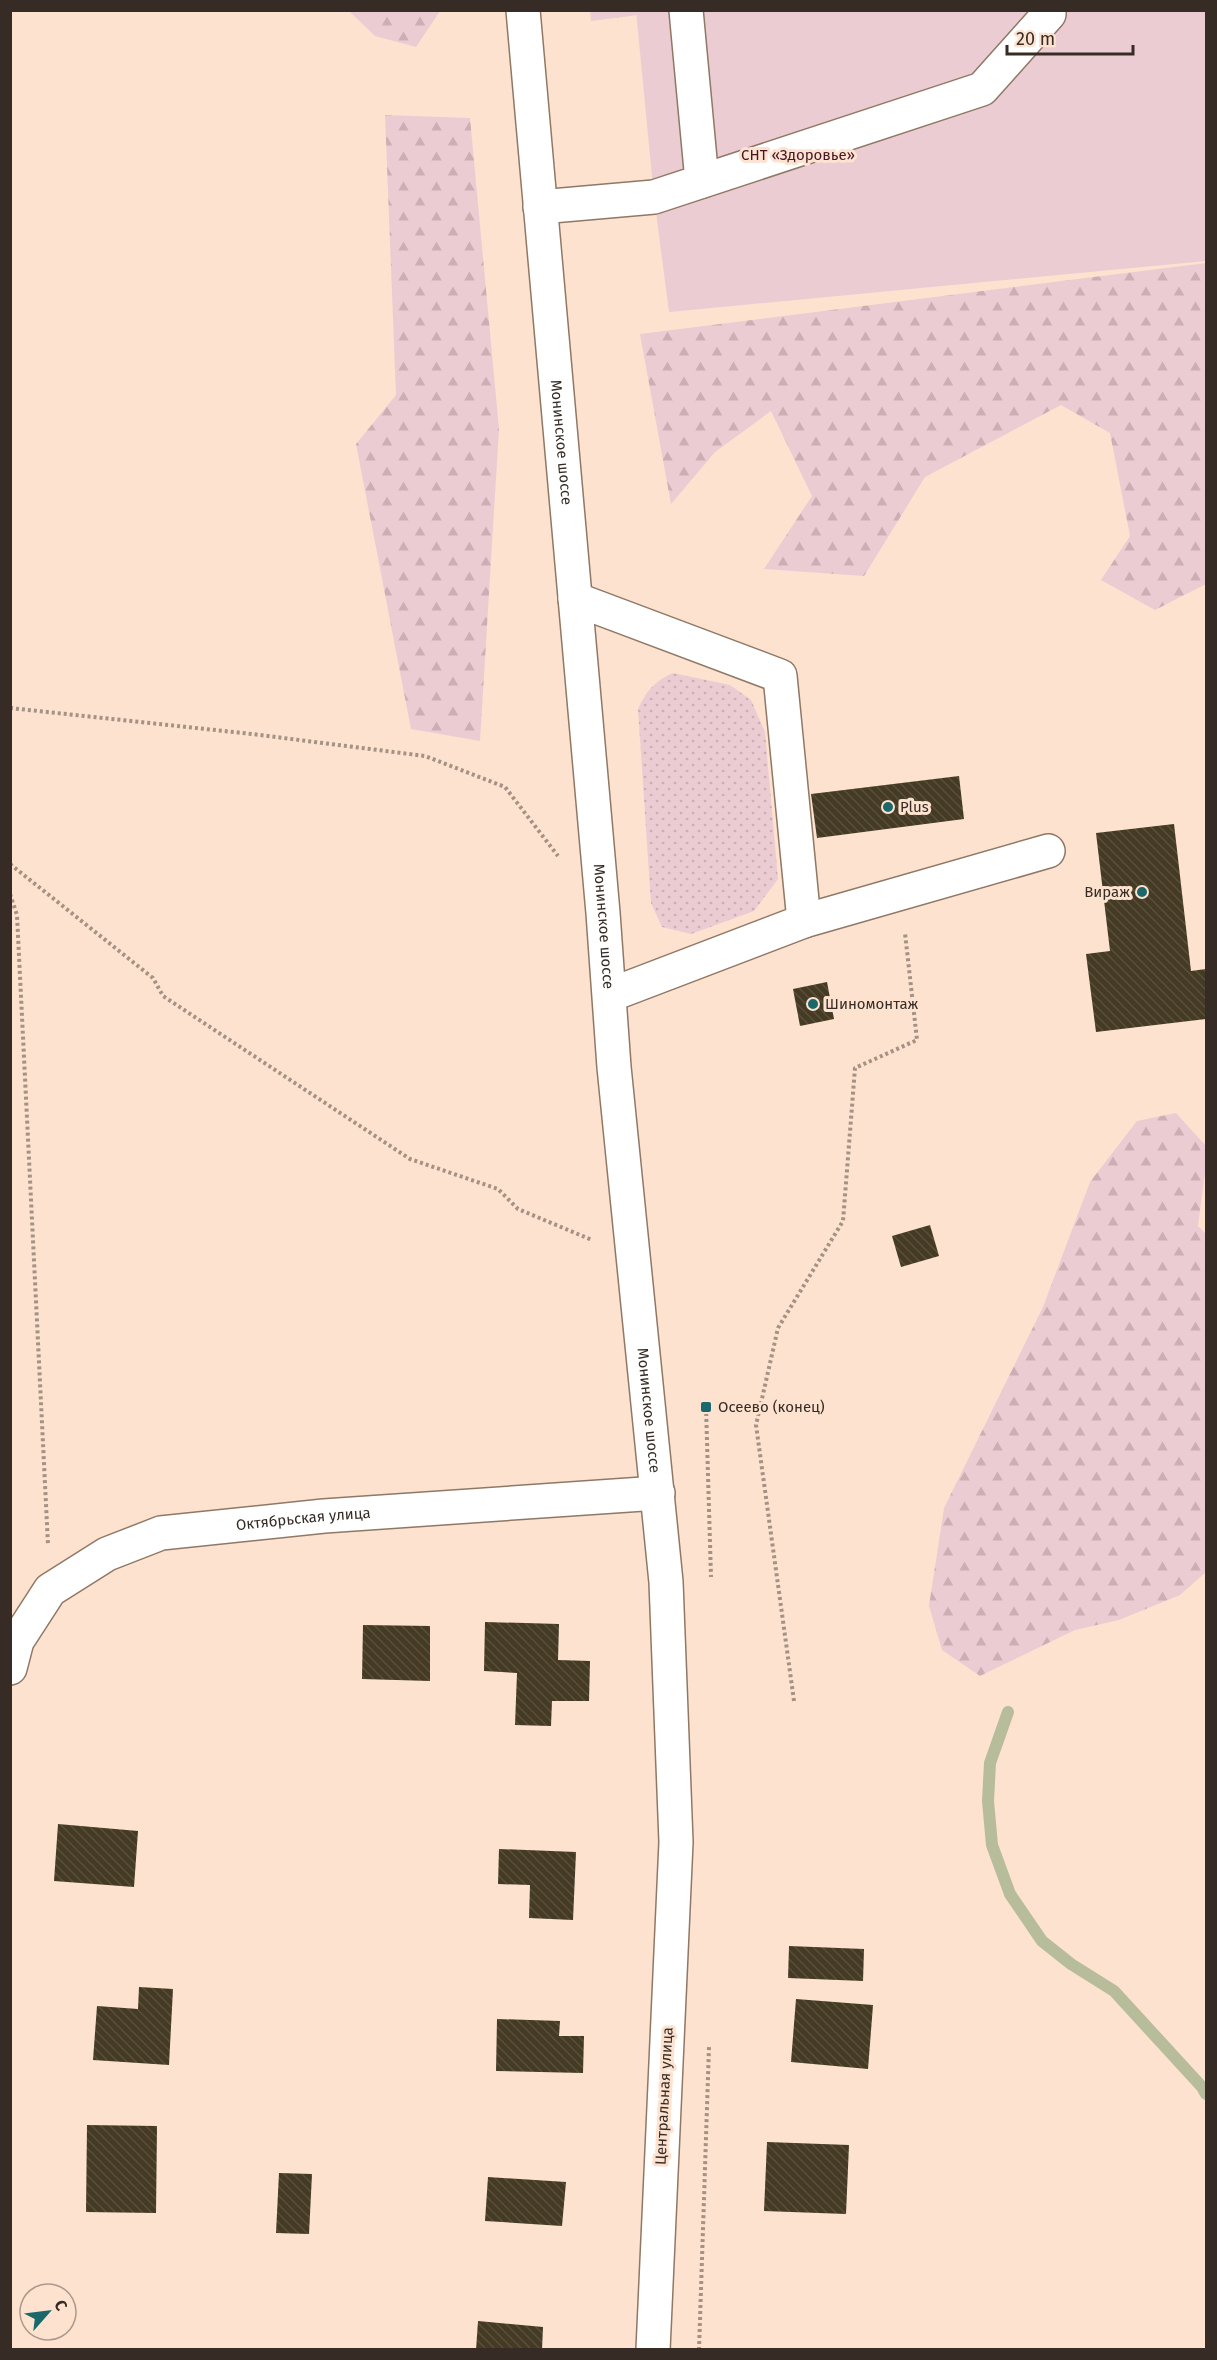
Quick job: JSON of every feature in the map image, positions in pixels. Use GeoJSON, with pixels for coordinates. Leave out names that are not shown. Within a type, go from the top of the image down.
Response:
{"type":"FeatureCollection","features":[{"type":"Feature","properties":{"kind":"main road","name":"Монинское шоссе"},"geometry":{"type":"LineString","coordinates":[[522,10],[610,995],[616,1090],[666,1582],[676,1842]]}},
{"type":"Feature","properties":{"kind":"main road"},"geometry":{"type":"LineString","coordinates":[[686,10],[702,181]]}},
{"type":"Feature","properties":{"kind":"main road"},"geometry":{"type":"LineString","coordinates":[[540,207],[654,197],[982,88],[1049,14],[1049,10]]}},
{"type":"Feature","properties":{"kind":"main road"},"geometry":{"type":"LineString","coordinates":[[575,599],[780,676],[804,921]]}},
{"type":"Feature","properties":{"kind":"main road"},"geometry":{"type":"LineString","coordinates":[[610,995],[804,921],[1048,851]]}},
{"type":"Feature","properties":{"kind":"main road","name":"Октябрьская улица"},"geometry":{"type":"LineString","coordinates":[[13,1651],[50,1590],[107,1554],[161,1533],[324,1516],[658,1493]]}},
{"type":"Feature","properties":{"kind":"main road","name":"Центральная улица"},"geometry":{"type":"LineString","coordinates":[[653,2349],[676,1842]]}},
{"type":"Feature","properties":{"kind":"path"},"geometry":{"type":"LineString","coordinates":[[10,708],[252,734],[425,756],[505,787],[563,862]]}},
{"type":"Feature","properties":{"kind":"path"},"geometry":{"type":"LineString","coordinates":[[10,864],[153,978],[163,996],[410,1159],[498,1189],[518,1209],[592,1240]]}},
{"type":"Feature","properties":{"kind":"path"},"geometry":{"type":"LineString","coordinates":[[10,894],[16,915],[50,1590]]}},
{"type":"Feature","properties":{"kind":"path"},"geometry":{"type":"LineString","coordinates":[[794,1701],[756,1425],[778,1328],[843,1221],[855,1068],[916,1040],[900,894]]}},
{"type":"Feature","properties":{"kind":"path"},"geometry":{"type":"LineString","coordinates":[[706,1407],[711,1576]]}},
{"type":"Feature","properties":{"kind":"path"},"geometry":{"type":"LineString","coordinates":[[699,2349],[709,2043]]}},
{"type":"Feature","properties":{"kind":"green space"},"geometry":{"type":"Polygon","coordinates":[[[590,10],[670,11],[591,21],[590,10]]]}},
{"type":"Feature","properties":{"kind":"green space"},"geometry":{"type":"Polygon","coordinates":[[[349,11],[440,11],[416,47],[375,36],[349,11]]]}},
{"type":"Feature","properties":{"kind":"green space","name":"СНТ «Здоровье»"},"geometry":{"type":"Polygon","coordinates":[[[636,11],[1206,11],[1206,261],[669,312],[654,197],[636,11]]]}},
{"type":"Feature","properties":{"kind":"green space"},"geometry":{"type":"Polygon","coordinates":[[[385,115],[470,118],[499,429],[480,741],[411,729],[356,444],[396,395],[385,115]]]}},
{"type":"Feature","properties":{"kind":"green space"},"geometry":{"type":"Polygon","coordinates":[[[1206,263],[1206,584],[1155,610],[1101,580],[1130,536],[1110,433],[1061,405],[925,477],[864,576],[764,569],[812,496],[771,411],[715,452],[671,504],[640,334],[1206,263]]]}},
{"type":"Feature","properties":{"kind":"green space"},"geometry":{"type":"Polygon","coordinates":[[[673,673],[730,685],[751,700],[765,732],[778,879],[754,911],[691,934],[662,927],[651,903],[638,709],[652,687],[673,673]]]}},
{"type":"Feature","properties":{"kind":"green space"},"geometry":{"type":"Polygon","coordinates":[[[1176,1113],[1206,1146],[1206,1165],[1198,1226],[1206,1234],[1206,1572],[1180,1595],[1119,1620],[1075,1630],[980,1676],[942,1650],[929,1606],[944,1508],[1043,1307],[1090,1182],[1137,1121],[1176,1113]]]}},
{"type":"Feature","properties":{"kind":"building","name":"Plus"},"geometry":{"type":"Polygon","coordinates":[[[959,776],[964,819],[817,838],[811,794],[959,776]]]}},
{"type":"Feature","properties":{"kind":"building","name":"Вираж"},"geometry":{"type":"Polygon","coordinates":[[[1174,824],[1191,971],[1206,969],[1206,1019],[1096,1032],[1086,954],[1110,951],[1096,833],[1174,824]]]}},
{"type":"Feature","properties":{"kind":"building","name":"Шиномонтаж"},"geometry":{"type":"Polygon","coordinates":[[[827,982],[834,1019],[800,1026],[793,989],[827,982]]]}},
{"type":"Feature","properties":{"kind":"building"},"geometry":{"type":"Polygon","coordinates":[[[930,1225],[939,1256],[901,1267],[892,1236],[930,1225]]]}},
{"type":"Feature","properties":{"kind":"building"},"geometry":{"type":"Polygon","coordinates":[[[485,1622],[559,1624],[558,1660],[590,1661],[589,1701],[552,1701],[551,1726],[515,1725],[517,1673],[484,1671],[485,1622]]]}},
{"type":"Feature","properties":{"kind":"building"},"geometry":{"type":"Polygon","coordinates":[[[363,1625],[430,1626],[430,1681],[362,1679],[363,1625]]]}},
{"type":"Feature","properties":{"kind":"building"},"geometry":{"type":"Polygon","coordinates":[[[58,1824],[138,1831],[134,1887],[54,1881],[58,1824]]]}},
{"type":"Feature","properties":{"kind":"building"},"geometry":{"type":"Polygon","coordinates":[[[499,1849],[576,1852],[573,1920],[529,1918],[530,1885],[498,1884],[499,1849]]]}},
{"type":"Feature","properties":{"kind":"building"},"geometry":{"type":"Polygon","coordinates":[[[789,1946],[864,1949],[863,1981],[788,1978],[789,1946]]]}},
{"type":"Feature","properties":{"kind":"building"},"geometry":{"type":"Polygon","coordinates":[[[139,1987],[173,1989],[169,2065],[93,2060],[97,2006],[138,2009],[139,1987]]]}},
{"type":"Feature","properties":{"kind":"building"},"geometry":{"type":"Polygon","coordinates":[[[796,1999],[873,2005],[868,2069],[791,2062],[796,1999]]]}},
{"type":"Feature","properties":{"kind":"building"},"geometry":{"type":"Polygon","coordinates":[[[497,2019],[560,2021],[559,2036],[584,2036],[583,2073],[496,2071],[497,2019]]]}},
{"type":"Feature","properties":{"kind":"building"},"geometry":{"type":"Polygon","coordinates":[[[87,2125],[157,2126],[156,2213],[86,2212],[87,2125]]]}},
{"type":"Feature","properties":{"kind":"building"},"geometry":{"type":"Polygon","coordinates":[[[767,2142],[849,2145],[846,2214],[764,2211],[767,2142]]]}},
{"type":"Feature","properties":{"kind":"building"},"geometry":{"type":"Polygon","coordinates":[[[279,2173],[312,2174],[309,2234],[276,2233],[279,2173]]]}},
{"type":"Feature","properties":{"kind":"building"},"geometry":{"type":"Polygon","coordinates":[[[488,2177],[566,2182],[562,2226],[485,2221],[488,2177]]]}},
{"type":"Feature","properties":{"kind":"building"},"geometry":{"type":"Polygon","coordinates":[[[478,2321],[543,2327],[542,2350],[476,2350],[478,2321]]]}},
{"type":"Feature","properties":{"kind":"waterway"},"geometry":{"type":"LineString","coordinates":[[1008,1712],[990,1763],[988,1801],[992,1845],[1010,1894],[1042,1941],[1071,1964],[1114,1991],[1206,2094]]}},
{"type":"Feature","properties":{"kind":"place","name":"Plus"},"geometry":{"type":"Point","coordinates":[888,807]}},
{"type":"Feature","properties":{"kind":"place","name":"Вираж"},"geometry":{"type":"Point","coordinates":[1142,892]}},
{"type":"Feature","properties":{"kind":"place","name":"Шиномонтаж"},"geometry":{"type":"Point","coordinates":[813,1004]}},
{"type":"Feature","properties":{"kind":"place","name":"Осеево (конец)"},"geometry":{"type":"Point","coordinates":[706,1407]}}]}
